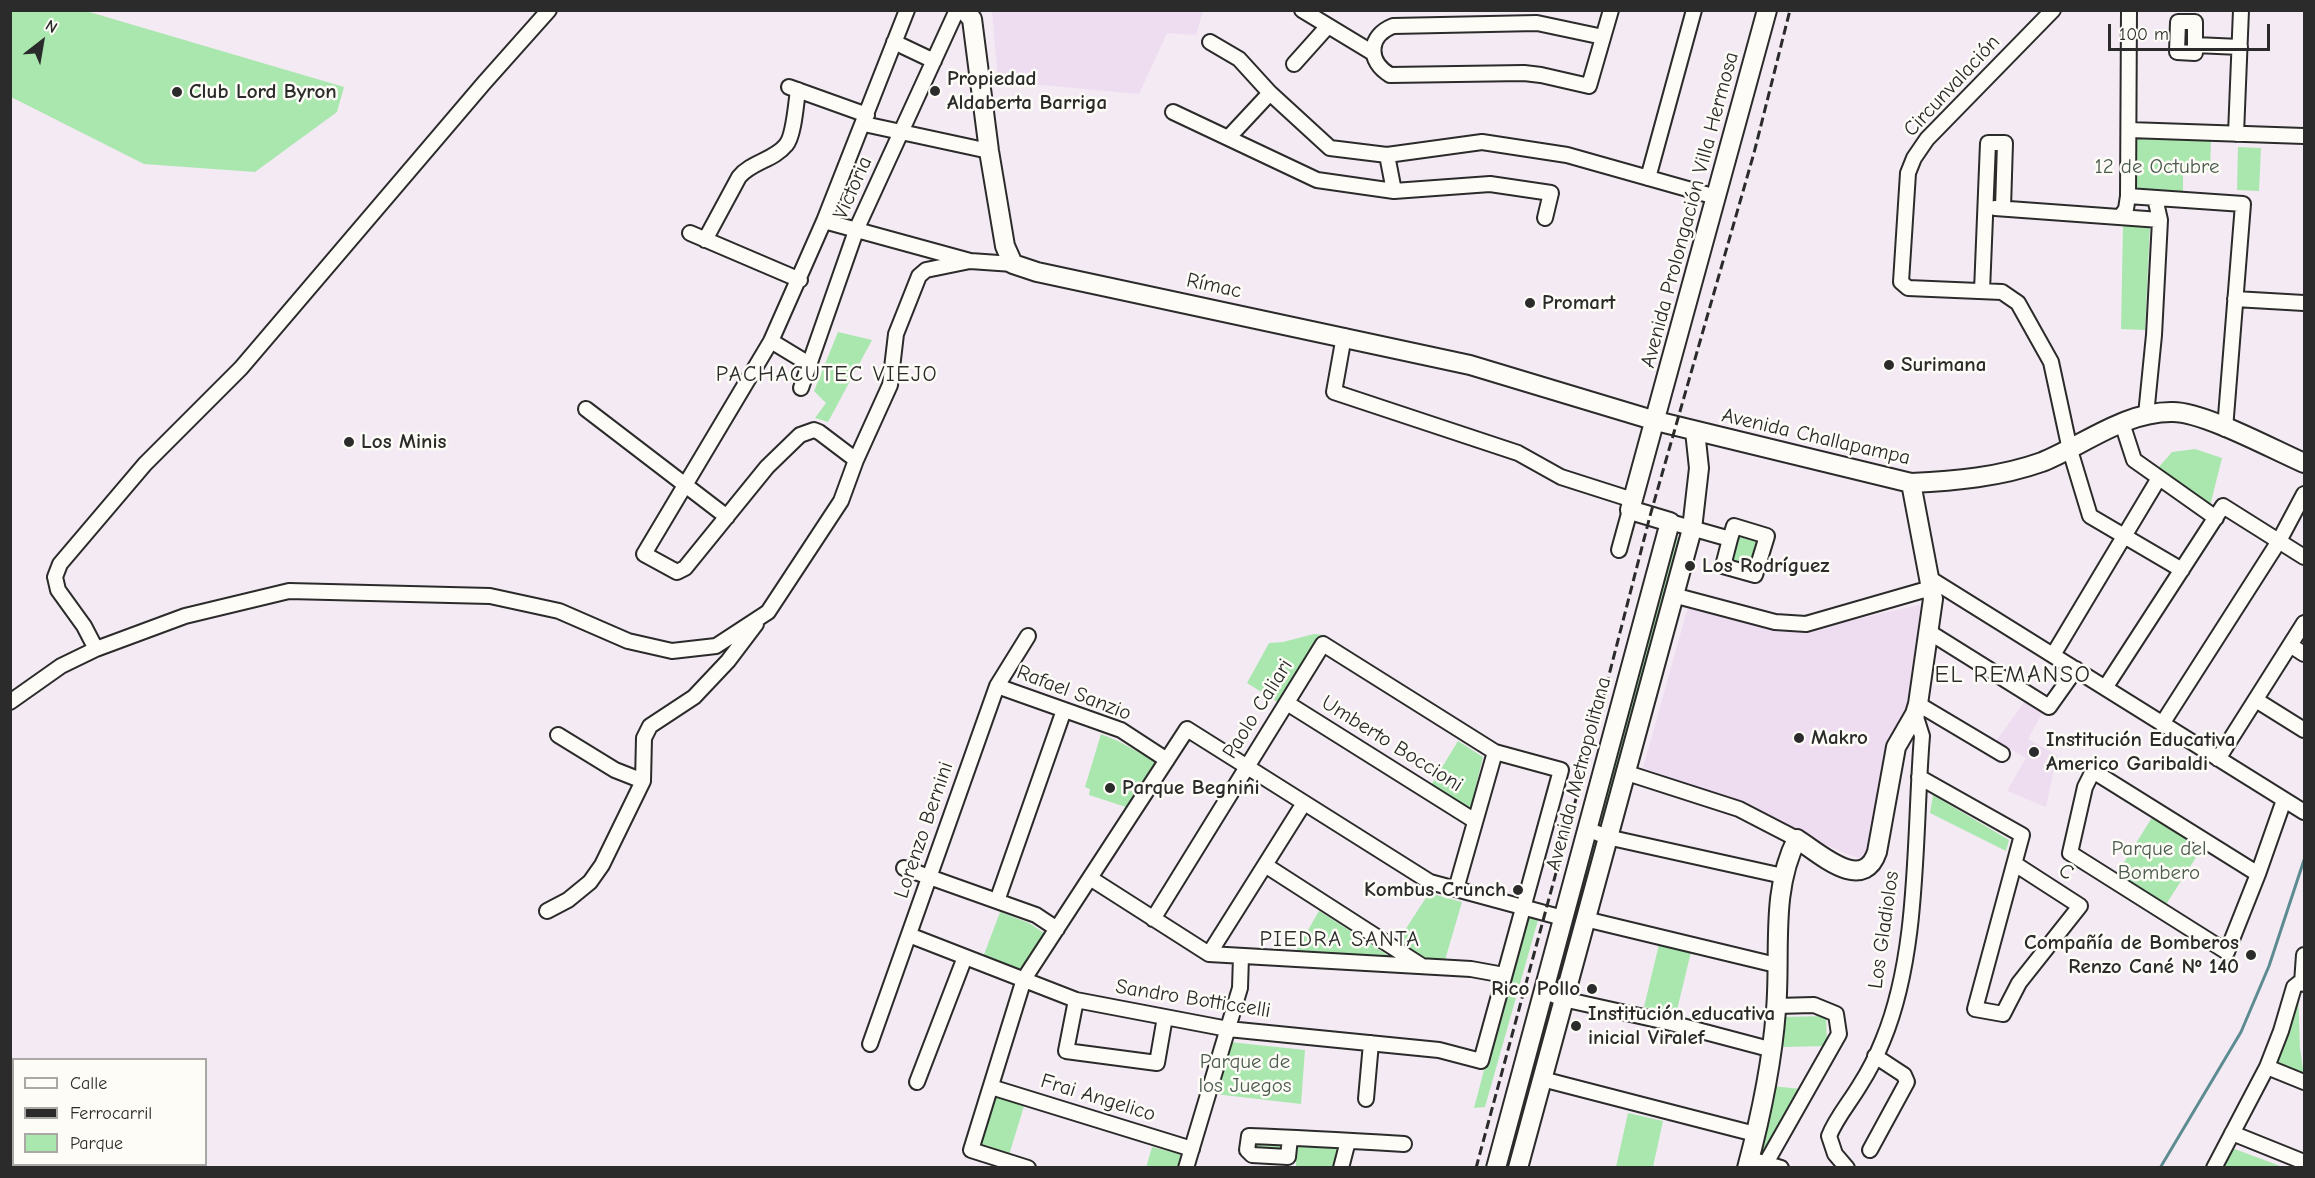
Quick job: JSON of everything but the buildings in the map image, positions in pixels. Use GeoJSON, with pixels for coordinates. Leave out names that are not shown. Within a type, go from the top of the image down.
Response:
{"type":"FeatureCollection","features":[{"type":"Feature","properties":{"kind":"street"},"geometry":{"type":"LineString","coordinates":[[96,649],[84,626],[58,590],[55,577],[60,564],[145,464],[241,368],[549,10]]}},
{"type":"Feature","properties":{"kind":"street"},"geometry":{"type":"LineString","coordinates":[[856,460],[819,432],[807,431],[767,467],[685,568],[677,572],[644,554],[771,341],[800,280],[866,120],[907,10]]}},
{"type":"Feature","properties":{"kind":"street","name":"Victoria"},"geometry":{"type":"LineString","coordinates":[[801,388],[857,228],[957,10]]}},
{"type":"Feature","properties":{"kind":"street"},"geometry":{"type":"LineString","coordinates":[[824,221],[857,228],[970,261],[1013,264],[1005,246],[989,151],[972,19],[964,10]]}},
{"type":"Feature","properties":{"kind":"street"},"geometry":{"type":"LineString","coordinates":[[1302,10],[1373,53]]}},
{"type":"Feature","properties":{"kind":"street"},"geometry":{"type":"LineString","coordinates":[[1603,37],[1537,23],[1394,26],[1379,35],[1373,46],[1373,53],[1375,62],[1390,75],[1524,73],[1589,86],[1611,10]]}},
{"type":"Feature","properties":{"kind":"street"},"geometry":{"type":"LineString","coordinates":[[1648,178],[1694,10]]}},
{"type":"Feature","properties":{"kind":"street","name":"Avenida Prolongación Villa Hermosa"},"geometry":{"type":"LineString","coordinates":[[1656,421],[1767,10]]}},
{"type":"Feature","properties":{"kind":"street","name":"Circunvalación"},"geometry":{"type":"LineString","coordinates":[[2053,10],[1927,139],[1914,158],[1908,173],[1901,282],[1908,288],[2002,292],[2018,303],[2051,362],[2070,450],[2090,516],[2182,570]]}},
{"type":"Feature","properties":{"kind":"street"},"geometry":{"type":"LineString","coordinates":[[2122,215],[2126,209],[2128,196],[2129,10]]}},
{"type":"Feature","properties":{"kind":"street"},"geometry":{"type":"LineString","coordinates":[[2236,134],[2241,10]]}},
{"type":"Feature","properties":{"kind":"street"},"geometry":{"type":"LineString","coordinates":[[1294,64],[1328,26]]}},
{"type":"Feature","properties":{"kind":"street"},"geometry":{"type":"LineString","coordinates":[[894,42],[934,61]]}},
{"type":"Feature","properties":{"kind":"street"},"geometry":{"type":"LineString","coordinates":[[1210,42],[1239,59],[1270,93],[1330,148],[1387,154],[1482,142],[1567,155],[1716,197]]}},
{"type":"Feature","properties":{"kind":"street"},"geometry":{"type":"LineString","coordinates":[[2195,45],[2240,47]]}},
{"type":"Feature","properties":{"kind":"street"},"geometry":{"type":"LineString","coordinates":[[705,240],[745,170],[786,146],[790,138],[794,88],[901,133],[989,151]]}},
{"type":"Feature","properties":{"kind":"street"},"geometry":{"type":"LineString","coordinates":[[1228,138],[1270,93]]}},
{"type":"Feature","properties":{"kind":"street"},"geometry":{"type":"LineString","coordinates":[[1173,112],[1317,180],[1394,191],[1490,184],[1551,194],[1545,218]]}},
{"type":"Feature","properties":{"kind":"street"},"geometry":{"type":"LineString","coordinates":[[2129,130],[2304,136]]}},
{"type":"Feature","properties":{"kind":"street"},"geometry":{"type":"LineString","coordinates":[[1982,291],[1988,143],[2005,143],[2003,208]]}},
{"type":"Feature","properties":{"kind":"street"},"geometry":{"type":"LineString","coordinates":[[1387,154],[1394,191]]}},
{"type":"Feature","properties":{"kind":"street"},"geometry":{"type":"LineString","coordinates":[[2128,196],[2242,204],[2226,429]]}},
{"type":"Feature","properties":{"kind":"street"},"geometry":{"type":"LineString","coordinates":[[2146,415],[2154,335],[2160,220],[2155,198]]}},
{"type":"Feature","properties":{"kind":"street"},"geometry":{"type":"LineString","coordinates":[[1986,207],[2122,215],[2160,220]]}},
{"type":"Feature","properties":{"kind":"street"},"geometry":{"type":"LineString","coordinates":[[690,233],[800,280]]}},
{"type":"Feature","properties":{"kind":"street"},"geometry":{"type":"LineString","coordinates":[[10,702],[61,666],[96,649],[185,616],[289,591],[490,596],[559,611],[628,641],[672,651],[716,646],[768,612],[841,501],[856,460],[890,385],[896,334],[919,276],[926,270],[970,261]]}},
{"type":"Feature","properties":{"kind":"street","name":"Rímac"},"geometry":{"type":"LineString","coordinates":[[1013,264],[1037,272],[1344,336],[1470,365],[1656,421]]}},
{"type":"Feature","properties":{"kind":"street"},"geometry":{"type":"LineString","coordinates":[[2235,299],[2304,303]]}},
{"type":"Feature","properties":{"kind":"street"},"geometry":{"type":"LineString","coordinates":[[1344,336],[1334,392],[1518,453],[1561,477],[1670,522],[1730,539]]}},
{"type":"Feature","properties":{"kind":"street"},"geometry":{"type":"LineString","coordinates":[[771,341],[809,364]]}},
{"type":"Feature","properties":{"kind":"street"},"geometry":{"type":"LineString","coordinates":[[586,409],[728,517]]}},
{"type":"Feature","properties":{"kind":"street","name":"Avenida Challapampa"},"geometry":{"type":"LineString","coordinates":[[1656,421],[1911,483],[1948,481],[2013,471],[2070,450],[2122,423],[2146,415],[2174,412],[2198,417],[2304,463]]}},
{"type":"Feature","properties":{"kind":"street"},"geometry":{"type":"LineString","coordinates":[[1619,550],[1656,421]]}},
{"type":"Feature","properties":{"kind":"street"},"geometry":{"type":"LineString","coordinates":[[2122,423],[2134,460],[2216,518]]}},
{"type":"Feature","properties":{"kind":"street","name":"Avenida Metropolitana"},"geometry":{"type":"LineString","coordinates":[[1518,1167],[1692,529],[1699,468],[1695,431]]}},
{"type":"Feature","properties":{"kind":"street","name":"Avenida Metropolitana"},"geometry":{"type":"LineString","coordinates":[[1699,468],[1716,437]]}},
{"type":"Feature","properties":{"kind":"street"},"geometry":{"type":"LineString","coordinates":[[2053,655],[2158,478]]}},
{"type":"Feature","properties":{"kind":"street"},"geometry":{"type":"LineString","coordinates":[[1624,772],[1739,809],[1797,839],[1843,868],[1859,871],[1869,866],[1877,852],[1896,747],[1917,709],[1933,599],[1911,483]]}},
{"type":"Feature","properties":{"kind":"street"},"geometry":{"type":"LineString","coordinates":[[2162,724],[2280,541],[2304,494]]}},
{"type":"Feature","properties":{"kind":"street"},"geometry":{"type":"LineString","coordinates":[[2105,688],[2223,506],[2304,557]]}},
{"type":"Feature","properties":{"kind":"street","name":"Avenida Metropolitana"},"geometry":{"type":"LineString","coordinates":[[1497,1163],[1670,522]]}},
{"type":"Feature","properties":{"kind":"street"},"geometry":{"type":"LineString","coordinates":[[1673,595],[1775,622],[1798,624],[1821,621],[1930,583],[2076,669],[2304,812]]}},
{"type":"Feature","properties":{"kind":"street"},"geometry":{"type":"LineString","coordinates":[[547,911],[568,900],[590,882],[602,865],[643,781],[644,738],[650,726],[694,697],[728,661],[763,615]]}},
{"type":"Feature","properties":{"kind":"street"},"geometry":{"type":"LineString","coordinates":[[2218,759],[2304,623]]}},
{"type":"Feature","properties":{"kind":"street"},"geometry":{"type":"LineString","coordinates":[[1929,632],[2049,707],[2076,669]]}},
{"type":"Feature","properties":{"kind":"street","name":"Lorenzo Bernini"},"geometry":{"type":"LineString","coordinates":[[870,1044],[997,686],[1028,636]]}},
{"type":"Feature","properties":{"kind":"street","name":"Paolo Caliari"},"geometry":{"type":"LineString","coordinates":[[1153,918],[1323,644],[1496,752]]}},
{"type":"Feature","properties":{"kind":"street"},"geometry":{"type":"LineString","coordinates":[[2290,645],[2304,654]]}},
{"type":"Feature","properties":{"kind":"street","name":"Rafael Sanzio"},"geometry":{"type":"LineString","coordinates":[[997,686],[1121,730],[1167,760]]}},
{"type":"Feature","properties":{"kind":"street"},"geometry":{"type":"LineString","coordinates":[[2256,700],[2304,730]]}},
{"type":"Feature","properties":{"kind":"street","name":"Umberto Boccioni"},"geometry":{"type":"LineString","coordinates":[[1287,703],[1476,821]]}},
{"type":"Feature","properties":{"kind":"street"},"geometry":{"type":"LineString","coordinates":[[1917,709],[2002,754]]}},
{"type":"Feature","properties":{"kind":"street","name":"Los Gladiolos"},"geometry":{"type":"LineString","coordinates":[[1847,1167],[1835,1154],[1829,1136],[1833,1126],[1862,1083],[1875,1056],[1898,996],[1906,951],[1922,736],[1917,709]]}},
{"type":"Feature","properties":{"kind":"street"},"geometry":{"type":"LineString","coordinates":[[997,901],[1064,710]]}},
{"type":"Feature","properties":{"kind":"street"},"geometry":{"type":"LineString","coordinates":[[1028,1167],[971,1150],[1024,980],[1187,729],[1430,882],[1563,918]]}},
{"type":"Feature","properties":{"kind":"street"},"geometry":{"type":"LineString","coordinates":[[558,735],[615,770],[643,781]]}},
{"type":"Feature","properties":{"kind":"street"},"geometry":{"type":"LineString","coordinates":[[1090,878],[1209,954],[1470,969],[1504,975],[1560,770],[1496,752],[1456,889]]}},
{"type":"Feature","properties":{"kind":"street"},"geometry":{"type":"LineString","coordinates":[[2258,874],[2093,771],[2085,787],[2071,854],[2226,952],[2229,951],[2258,874],[2284,800]]}},
{"type":"Feature","properties":{"kind":"street"},"geometry":{"type":"LineString","coordinates":[[1919,777],[2022,835],[2015,864]]}},
{"type":"Feature","properties":{"kind":"street"},"geometry":{"type":"LineString","coordinates":[[1209,954],[1304,803]]}},
{"type":"Feature","properties":{"kind":"street"},"geometry":{"type":"LineString","coordinates":[[1587,829],[1607,837],[1783,876]]}},
{"type":"Feature","properties":{"kind":"street"},"geometry":{"type":"LineString","coordinates":[[1754,1163],[1755,1134],[1773,1050],[1776,965],[1783,876],[1788,857],[1797,839]]}},
{"type":"Feature","properties":{"kind":"street","name":"C"},"geometry":{"type":"LineString","coordinates":[[2015,864],[2079,906],[2019,983],[2003,1014],[1976,1009],[2015,864]]}},
{"type":"Feature","properties":{"kind":"street"},"geometry":{"type":"LineString","coordinates":[[1265,865],[1422,966]]}},
{"type":"Feature","properties":{"kind":"street"},"geometry":{"type":"LineString","coordinates":[[904,868],[1036,915],[1057,929]]}},
{"type":"Feature","properties":{"kind":"street"},"geometry":{"type":"LineString","coordinates":[[1585,919],[1776,965]]}},
{"type":"Feature","properties":{"kind":"street","name":"Sandro Botticcelli"},"geometry":{"type":"LineString","coordinates":[[909,935],[1076,1000],[1228,1029],[1439,1050],[1481,1061],[1504,975]]}},
{"type":"Feature","properties":{"kind":"street"},"geometry":{"type":"LineString","coordinates":[[2214,1167],[2267,1067],[2294,987],[2303,983],[2304,955]]}},
{"type":"Feature","properties":{"kind":"street"},"geometry":{"type":"LineString","coordinates":[[1186,1167],[1240,988],[1241,956]]}},
{"type":"Feature","properties":{"kind":"street"},"geometry":{"type":"LineString","coordinates":[[917,1082],[965,957]]}},
{"type":"Feature","properties":{"kind":"street"},"geometry":{"type":"LineString","coordinates":[[1544,991],[1563,999],[1671,1023],[1773,1050]]}},
{"type":"Feature","properties":{"kind":"street"},"geometry":{"type":"LineString","coordinates":[[1076,1000],[1066,1051],[1157,1063],[1165,1017]]}},
{"type":"Feature","properties":{"kind":"street"},"geometry":{"type":"LineString","coordinates":[[1754,1163],[1839,1034],[1836,1014],[1814,1005],[1776,1006]]}},
{"type":"Feature","properties":{"kind":"street"},"geometry":{"type":"LineString","coordinates":[[1366,1098],[1371,1043]]}},
{"type":"Feature","properties":{"kind":"street"},"geometry":{"type":"LineString","coordinates":[[1870,1150],[1907,1082],[1904,1074],[1875,1056]]}},
{"type":"Feature","properties":{"kind":"street"},"geometry":{"type":"LineString","coordinates":[[2267,1067],[2304,1082]]}},
{"type":"Feature","properties":{"kind":"street"},"geometry":{"type":"LineString","coordinates":[[1542,1079],[1755,1134]]}},
{"type":"Feature","properties":{"kind":"street","name":"Frai Angelico"},"geometry":{"type":"LineString","coordinates":[[991,1087],[1192,1149]]}},
{"type":"Feature","properties":{"kind":"street"},"geometry":{"type":"LineString","coordinates":[[2232,1133],[2304,1162]]}},
{"type":"Feature","properties":{"kind":"street"},"geometry":{"type":"LineString","coordinates":[[1290,1138],[1404,1144]]}},
{"type":"Feature","properties":{"kind":"street"},"geometry":{"type":"LineString","coordinates":[[1341,1167],[1348,1141]]}},
{"type":"Feature","properties":{"kind":"street"},"geometry":{"type":"LineString","coordinates":[[1497,1163],[1518,1167]]}},
{"type":"Feature","properties":{"kind":"street"},"geometry":{"type":"LineString","coordinates":[[1754,1163],[1781,1167]]}},
{"type":"Feature","properties":{"kind":"shaded area"},"geometry":{"type":"Polygon","coordinates":[[[992,10],[1203,11],[1196,35],[1167,33],[1139,94],[998,81],[992,10]]]}},
{"type":"Feature","properties":{"kind":"shaded area"},"geometry":{"type":"Polygon","coordinates":[[[1689,603],[1772,626],[1810,630],[1927,603],[1916,680],[1907,712],[1892,740],[1866,856],[1860,859],[1825,845],[1753,807],[1643,768],[1689,603]]]}},
{"type":"Feature","properties":{"kind":"shaded area","name":"Institución Educativa Americo Garibaldi"},"geometry":{"type":"Polygon","coordinates":[[[2025,701],[2043,712],[2028,739],[2057,755],[2046,807],[2007,791],[2026,758],[1996,741],[2025,701]]]}},
{"type":"Feature","properties":{"kind":"green space","name":"Club Lord Byron"},"geometry":{"type":"Polygon","coordinates":[[[10,11],[86,11],[344,87],[337,112],[255,172],[144,164],[11,97],[10,11]]]}},
{"type":"Feature","properties":{"kind":"green space","name":"12 de Octubre"},"geometry":{"type":"Polygon","coordinates":[[[2133,136],[2211,140],[2210,170],[2183,168],[2183,197],[2133,193],[2133,136]]]}},
{"type":"Feature","properties":{"kind":"green space"},"geometry":{"type":"Polygon","coordinates":[[[2238,147],[2261,148],[2259,191],[2237,190],[2238,147]]]}},
{"type":"Feature","properties":{"kind":"green space"},"geometry":{"type":"Polygon","coordinates":[[[1993,150],[2000,150],[1998,200],[1991,200],[1993,150]]]}},
{"type":"Feature","properties":{"kind":"green space"},"geometry":{"type":"Polygon","coordinates":[[[2123,225],[2150,225],[2145,330],[2121,329],[2123,225]]]}},
{"type":"Feature","properties":{"kind":"green space"},"geometry":{"type":"Polygon","coordinates":[[[838,332],[872,340],[828,422],[815,418],[826,403],[814,391],[838,332]]]}},
{"type":"Feature","properties":{"kind":"green space"},"geometry":{"type":"Polygon","coordinates":[[[2195,449],[2222,458],[2208,514],[2151,476],[2172,452],[2195,449]]]}},
{"type":"Feature","properties":{"kind":"green space"},"geometry":{"type":"Polygon","coordinates":[[[1739,535],[1760,542],[1752,569],[1731,564],[1739,535]]]}},
{"type":"Feature","properties":{"kind":"green space"},"geometry":{"type":"Polygon","coordinates":[[[1673,537],[1678,538],[1604,820],[1599,819],[1673,537]]]}},
{"type":"Feature","properties":{"kind":"green space"},"geometry":{"type":"Polygon","coordinates":[[[1314,634],[1325,635],[1312,650],[1279,703],[1247,683],[1269,643],[1314,634]]]}},
{"type":"Feature","properties":{"kind":"green space"},"geometry":{"type":"Polygon","coordinates":[[[1101,734],[1156,762],[1129,808],[1089,795],[1090,789],[1085,787],[1101,734]]]}},
{"type":"Feature","properties":{"kind":"green space"},"geometry":{"type":"Polygon","coordinates":[[[1458,741],[1483,757],[1470,811],[1430,787],[1458,741]]]}},
{"type":"Feature","properties":{"kind":"green space"},"geometry":{"type":"Polygon","coordinates":[[[1933,795],[2009,840],[2006,851],[1930,813],[1933,795]]]}},
{"type":"Feature","properties":{"kind":"green space","name":"Parque del Bombero"},"geometry":{"type":"Polygon","coordinates":[[[2153,816],[2202,848],[2165,906],[2116,875],[2153,816]]]}},
{"type":"Feature","properties":{"kind":"green space"},"geometry":{"type":"Polygon","coordinates":[[[1592,842],[1599,842],[1560,985],[1553,983],[1592,842]]]}},
{"type":"Feature","properties":{"kind":"green space"},"geometry":{"type":"Polygon","coordinates":[[[1429,893],[1462,902],[1445,960],[1418,958],[1396,944],[1429,893]]]}},
{"type":"Feature","properties":{"kind":"green space"},"geometry":{"type":"Polygon","coordinates":[[[1319,911],[1324,914],[1389,956],[1296,951],[1319,911]]]}},
{"type":"Feature","properties":{"kind":"green space"},"geometry":{"type":"Polygon","coordinates":[[[1000,912],[1029,923],[1044,933],[1019,974],[982,960],[1000,912]]]}},
{"type":"Feature","properties":{"kind":"green space"},"geometry":{"type":"Polygon","coordinates":[[[1525,916],[1538,920],[1485,1107],[1474,1108],[1525,916]]]}},
{"type":"Feature","properties":{"kind":"green space"},"geometry":{"type":"Polygon","coordinates":[[[1660,940],[1692,948],[1676,1014],[1644,1007],[1660,940]]]}},
{"type":"Feature","properties":{"kind":"green space"},"geometry":{"type":"Polygon","coordinates":[[[2298,990],[2300,1048],[2304,1076],[2275,1063],[2298,990]]]}},
{"type":"Feature","properties":{"kind":"green space"},"geometry":{"type":"Polygon","coordinates":[[[1546,1003],[1553,1006],[1515,1154],[1507,1152],[1546,1003]]]}},
{"type":"Feature","properties":{"kind":"green space"},"geometry":{"type":"Polygon","coordinates":[[[1826,1016],[1827,1046],[1783,1047],[1783,1017],[1826,1016]]]}},
{"type":"Feature","properties":{"kind":"green space","name":"Parque de los Juegos"},"geometry":{"type":"Polygon","coordinates":[[[1230,1042],[1305,1050],[1301,1104],[1215,1094],[1230,1042]]]}},
{"type":"Feature","properties":{"kind":"green space"},"geometry":{"type":"Polygon","coordinates":[[[1771,1086],[1802,1089],[1766,1160],[1754,1157],[1771,1086]]]}},
{"type":"Feature","properties":{"kind":"green space"},"geometry":{"type":"Polygon","coordinates":[[[993,1095],[1024,1106],[1009,1155],[977,1146],[993,1095]]]}},
{"type":"Feature","properties":{"kind":"green space"},"geometry":{"type":"Polygon","coordinates":[[[1628,1113],[1663,1121],[1653,1167],[1616,1167],[1628,1113]]]}},
{"type":"Feature","properties":{"kind":"green space"},"geometry":{"type":"Polygon","coordinates":[[[1255,1142],[1280,1144],[1282,1149],[1280,1151],[1254,1150],[1252,1144],[1255,1142]]]}},
{"type":"Feature","properties":{"kind":"green space"},"geometry":{"type":"Polygon","coordinates":[[[1296,1146],[1340,1148],[1337,1167],[1296,1167],[1296,1146]]]}},
{"type":"Feature","properties":{"kind":"green space"},"geometry":{"type":"Polygon","coordinates":[[[1152,1147],[1184,1155],[1180,1167],[1146,1168],[1152,1147]]]}},
{"type":"Feature","properties":{"kind":"green space"},"geometry":{"type":"Polygon","coordinates":[[[2232,1148],[2283,1167],[2219,1167],[2232,1148]]]}},
{"type":"Feature","properties":{"kind":"waterway"},"geometry":{"type":"LineString","coordinates":[[2160,1168],[2241,1032],[2269,966],[2304,860]]}},
{"type":"Feature","properties":{"kind":"railway"},"geometry":{"type":"LineString","coordinates":[[1476,1168],[1650,516],[1754,153],[1790,10]]}},
{"type":"Feature","properties":{"kind":"place","name":"Propiedad Aldaberta Barriga"},"geometry":{"type":"Point","coordinates":[935,91]}},
{"type":"Feature","properties":{"kind":"place","name":"Club Lord Byron"},"geometry":{"type":"Point","coordinates":[177,92]}},
{"type":"Feature","properties":{"kind":"place","name":"Promart"},"geometry":{"type":"Point","coordinates":[1530,303]}},
{"type":"Feature","properties":{"kind":"place","name":"Surimana"},"geometry":{"type":"Point","coordinates":[1889,365]}},
{"type":"Feature","properties":{"kind":"place","name":"Los Minis"},"geometry":{"type":"Point","coordinates":[349,442]}},
{"type":"Feature","properties":{"kind":"place","name":"Los Rodríguez"},"geometry":{"type":"Point","coordinates":[1690,566]}},
{"type":"Feature","properties":{"kind":"place","name":"Makro"},"geometry":{"type":"Point","coordinates":[1799,738]}},
{"type":"Feature","properties":{"kind":"place","name":"Institución Educativa Americo Garibaldi"},"geometry":{"type":"Point","coordinates":[2034,752]}},
{"type":"Feature","properties":{"kind":"place","name":"Parque Begnini"},"geometry":{"type":"Point","coordinates":[1110,788]}},
{"type":"Feature","properties":{"kind":"place","name":"Kombus Crunch"},"geometry":{"type":"Point","coordinates":[1518,890]}},
{"type":"Feature","properties":{"kind":"place","name":"Compañía de Bomberos Renzo Cané Nº 140"},"geometry":{"type":"Point","coordinates":[2251,955]}},
{"type":"Feature","properties":{"kind":"place","name":"Rico Pollo"},"geometry":{"type":"Point","coordinates":[1592,989]}},
{"type":"Feature","properties":{"kind":"place","name":"Institución educativa inicial Viralef"},"geometry":{"type":"Point","coordinates":[1576,1026]}},
{"type":"Feature","properties":{"kind":"district","name":"PACHACUTEC VIEJO"},"geometry":{"type":"Point","coordinates":[827,375]}},
{"type":"Feature","properties":{"kind":"district","name":"EL REMANSO"},"geometry":{"type":"Point","coordinates":[2013,675]}},
{"type":"Feature","properties":{"kind":"district","name":"PIEDRA SANTA"},"geometry":{"type":"Point","coordinates":[1340,940]}}]}
